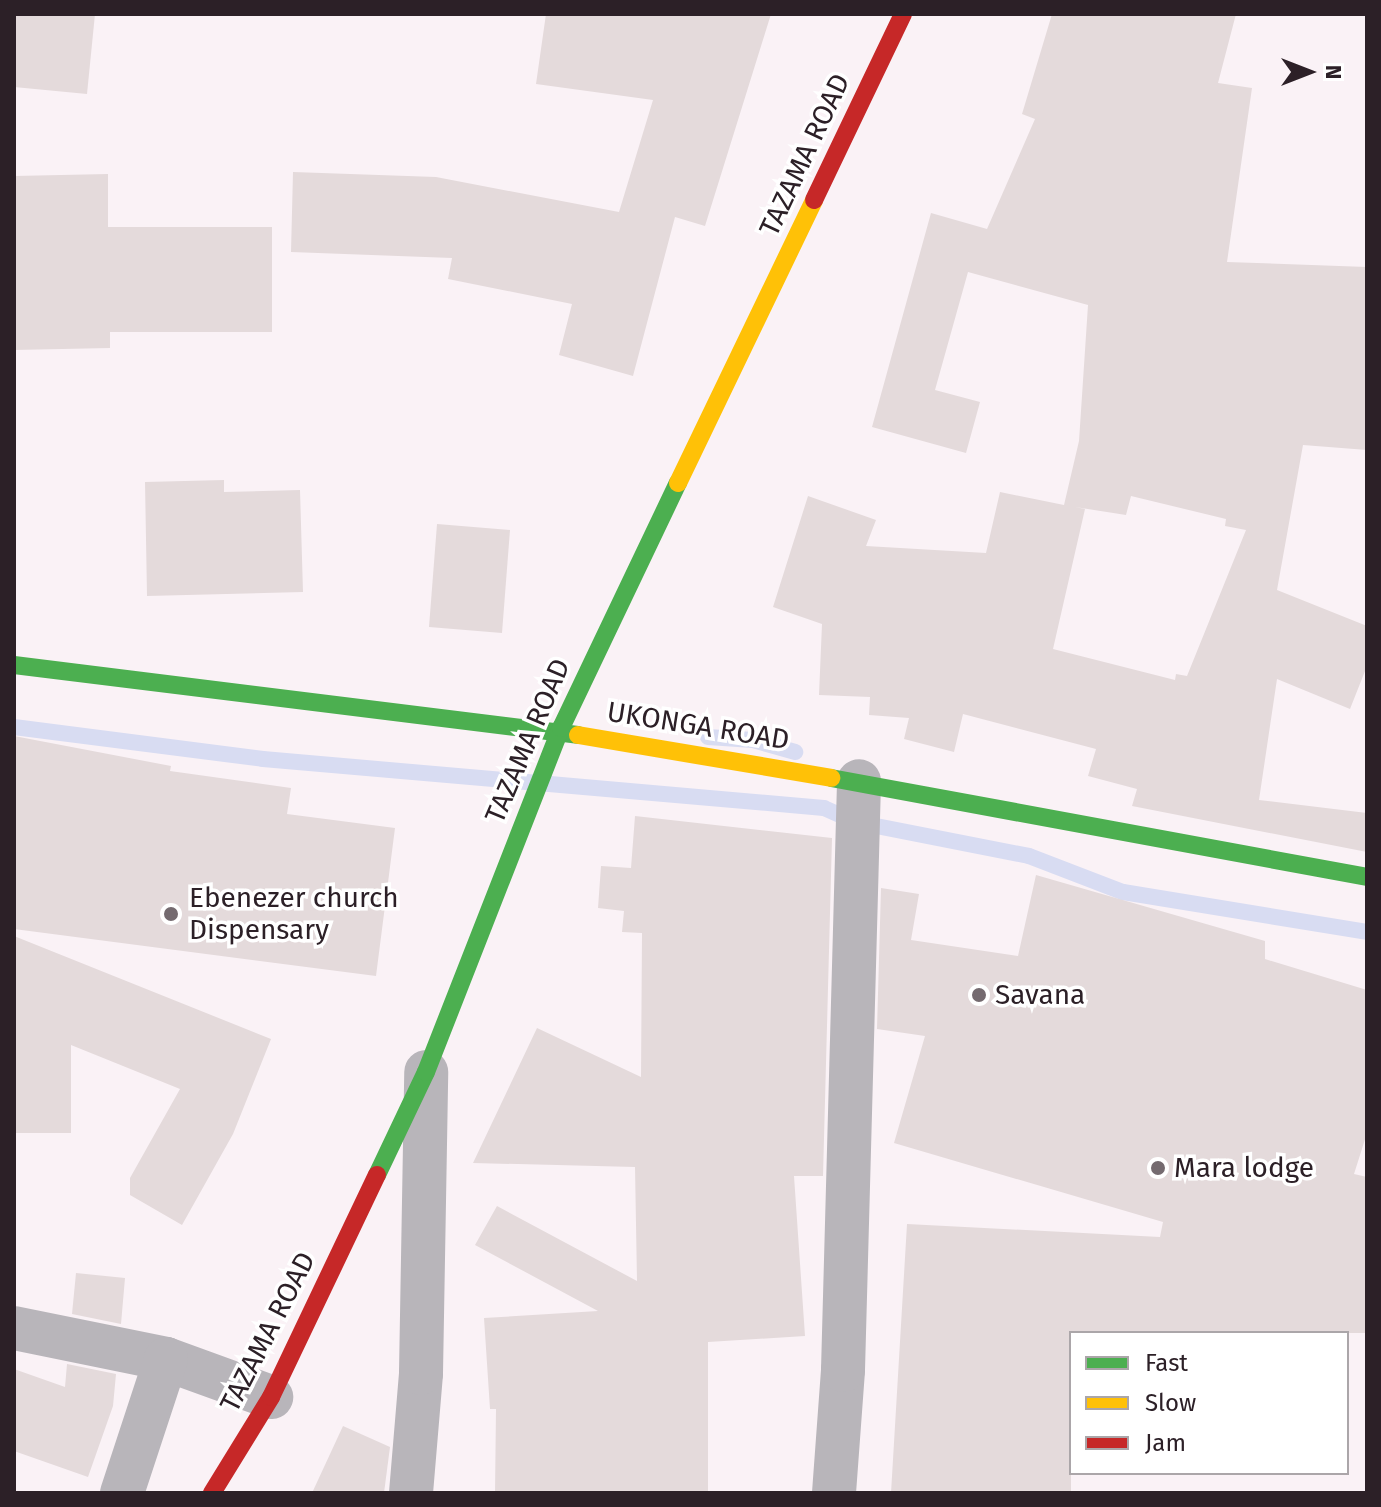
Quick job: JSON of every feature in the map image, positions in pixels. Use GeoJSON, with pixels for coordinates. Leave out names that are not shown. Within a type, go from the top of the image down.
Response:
{"type":"FeatureCollection","features":[{"type":"Feature","properties":{"kind":"street","name":"TAZAMA ROAD"},"geometry":{"type":"LineString","coordinates":[[212,1493],[271,1397],[426,1072],[560,732],[903,14]]}},
{"type":"Feature","properties":{"kind":"street","name":"UKONGA ROAD"},"geometry":{"type":"LineString","coordinates":[[14,665],[560,732],[859,781],[1367,877]]}},
{"type":"Feature","properties":{"kind":"street"},"geometry":{"type":"LineString","coordinates":[[834,1493],[843,1370],[859,781]]}},
{"type":"Feature","properties":{"kind":"street"},"geometry":{"type":"LineString","coordinates":[[411,1493],[421,1373],[426,1072]]}},
{"type":"Feature","properties":{"kind":"street"},"geometry":{"type":"LineString","coordinates":[[14,1328],[166,1359],[271,1397]]}},
{"type":"Feature","properties":{"kind":"street"},"geometry":{"type":"LineString","coordinates":[[122,1493],[166,1359]]}},
{"type":"Feature","properties":{"kind":"building"},"geometry":{"type":"Polygon","coordinates":[[[14,14],[95,14],[87,94],[14,87],[14,14]]]}},
{"type":"Feature","properties":{"kind":"building"},"geometry":{"type":"Polygon","coordinates":[[[546,14],[771,14],[705,226],[675,217],[633,376],[559,355],[572,304],[448,279],[452,258],[291,252],[293,172],[436,177],[619,212],[653,100],[536,84],[546,14]]]}},
{"type":"Feature","properties":{"kind":"building"},"geometry":{"type":"Polygon","coordinates":[[[1052,14],[1236,14],[1218,83],[1252,88],[1227,262],[1367,267],[1367,450],[1303,445],[1277,590],[1367,626],[1367,666],[1350,709],[1277,679],[1259,800],[1367,813],[1367,852],[1132,806],[1137,789],[1088,776],[1096,749],[963,714],[954,752],[904,739],[909,718],[869,715],[870,697],[819,695],[822,624],[773,607],[808,496],[876,520],[866,546],[986,553],[1000,492],[1064,505],[1079,441],[1088,305],[968,272],[935,390],[980,402],[966,453],[872,427],[931,213],[987,229],[1035,119],[1022,114],[1052,14]],[[1131,496],[1126,515],[1075,507],[1085,509],[1053,649],[1175,680],[1176,674],[1187,676],[1246,530],[1225,526],[1226,519],[1131,496]]]}},
{"type":"Feature","properties":{"kind":"building"},"geometry":{"type":"Polygon","coordinates":[[[108,174],[108,227],[272,227],[272,332],[110,332],[110,348],[14,350],[14,176],[108,174]]]}},
{"type":"Feature","properties":{"kind":"building"},"geometry":{"type":"Polygon","coordinates":[[[224,480],[224,492],[300,490],[303,592],[147,596],[145,482],[224,480]]]}},
{"type":"Feature","properties":{"kind":"building"},"geometry":{"type":"Polygon","coordinates":[[[437,524],[510,530],[502,633],[429,627],[437,524]]]}},
{"type":"Feature","properties":{"kind":"building"},"geometry":{"type":"Polygon","coordinates":[[[14,736],[171,766],[170,771],[291,788],[287,814],[395,828],[376,976],[14,929],[14,736]]]}},
{"type":"Feature","properties":{"kind":"building"},"geometry":{"type":"Polygon","coordinates":[[[635,816],[832,838],[823,1176],[794,1176],[805,1336],[708,1342],[708,1493],[495,1493],[496,1409],[490,1409],[484,1318],[598,1311],[475,1245],[497,1206],[637,1281],[635,1167],[473,1163],[537,1028],[641,1077],[642,933],[622,932],[624,911],[598,908],[601,866],[631,868],[635,816]]]}},
{"type":"Feature","properties":{"kind":"building"},"geometry":{"type":"Polygon","coordinates":[[[1036,875],[1265,941],[1265,959],[1367,990],[1367,1133],[1354,1174],[1367,1177],[1367,1333],[1069,1331],[1071,1493],[891,1493],[907,1224],[1160,1237],[1163,1222],[894,1143],[925,1036],[877,1029],[881,888],[919,894],[911,940],[1018,956],[1036,875]]]}},
{"type":"Feature","properties":{"kind":"building"},"geometry":{"type":"Polygon","coordinates":[[[14,936],[271,1039],[233,1134],[182,1225],[130,1195],[130,1178],[180,1089],[71,1045],[71,1133],[14,1133],[14,936]]]}},
{"type":"Feature","properties":{"kind":"building"},"geometry":{"type":"Polygon","coordinates":[[[76,1273],[125,1278],[121,1324],[72,1314],[76,1273]]]}},
{"type":"Feature","properties":{"kind":"building"},"geometry":{"type":"Polygon","coordinates":[[[67,1364],[116,1374],[113,1406],[88,1477],[14,1451],[14,1369],[65,1387],[67,1364]]]}},
{"type":"Feature","properties":{"kind":"building"},"geometry":{"type":"Polygon","coordinates":[[[343,1426],[390,1447],[384,1493],[312,1493],[343,1426]]]}},
{"type":"Feature","properties":{"kind":"waterway"},"geometry":{"type":"LineString","coordinates":[[14,727],[263,759],[824,808],[856,822],[1029,856],[1123,892],[1367,932]]}},
{"type":"Feature","properties":{"kind":"waterway"},"geometry":{"type":"LineString","coordinates":[[708,737],[753,740],[795,752]]}},
{"type":"Feature","properties":{"kind":"traffic: fast"},"geometry":{"type":"LineString","coordinates":[[377,1175],[426,1072],[561,728],[678,483]]}},
{"type":"Feature","properties":{"kind":"traffic: fast"},"geometry":{"type":"LineString","coordinates":[[14,665],[578,735]]}},
{"type":"Feature","properties":{"kind":"traffic: fast"},"geometry":{"type":"LineString","coordinates":[[831,778],[1367,877]]}},
{"type":"Feature","properties":{"kind":"traffic: slow"},"geometry":{"type":"LineString","coordinates":[[678,483],[814,200]]}},
{"type":"Feature","properties":{"kind":"traffic: slow"},"geometry":{"type":"LineString","coordinates":[[578,735],[831,778]]}},
{"type":"Feature","properties":{"kind":"traffic: jam"},"geometry":{"type":"LineString","coordinates":[[814,200],[903,14]]}},
{"type":"Feature","properties":{"kind":"traffic: jam"},"geometry":{"type":"LineString","coordinates":[[212,1493],[271,1397],[377,1175]]}},
{"type":"Feature","properties":{"kind":"place","name":"Ebenezer church Dispensary"},"geometry":{"type":"Point","coordinates":[171,914]}},
{"type":"Feature","properties":{"kind":"place","name":"Savana"},"geometry":{"type":"Point","coordinates":[979,995]}},
{"type":"Feature","properties":{"kind":"place","name":"Mara lodge"},"geometry":{"type":"Point","coordinates":[1158,1168]}}]}
